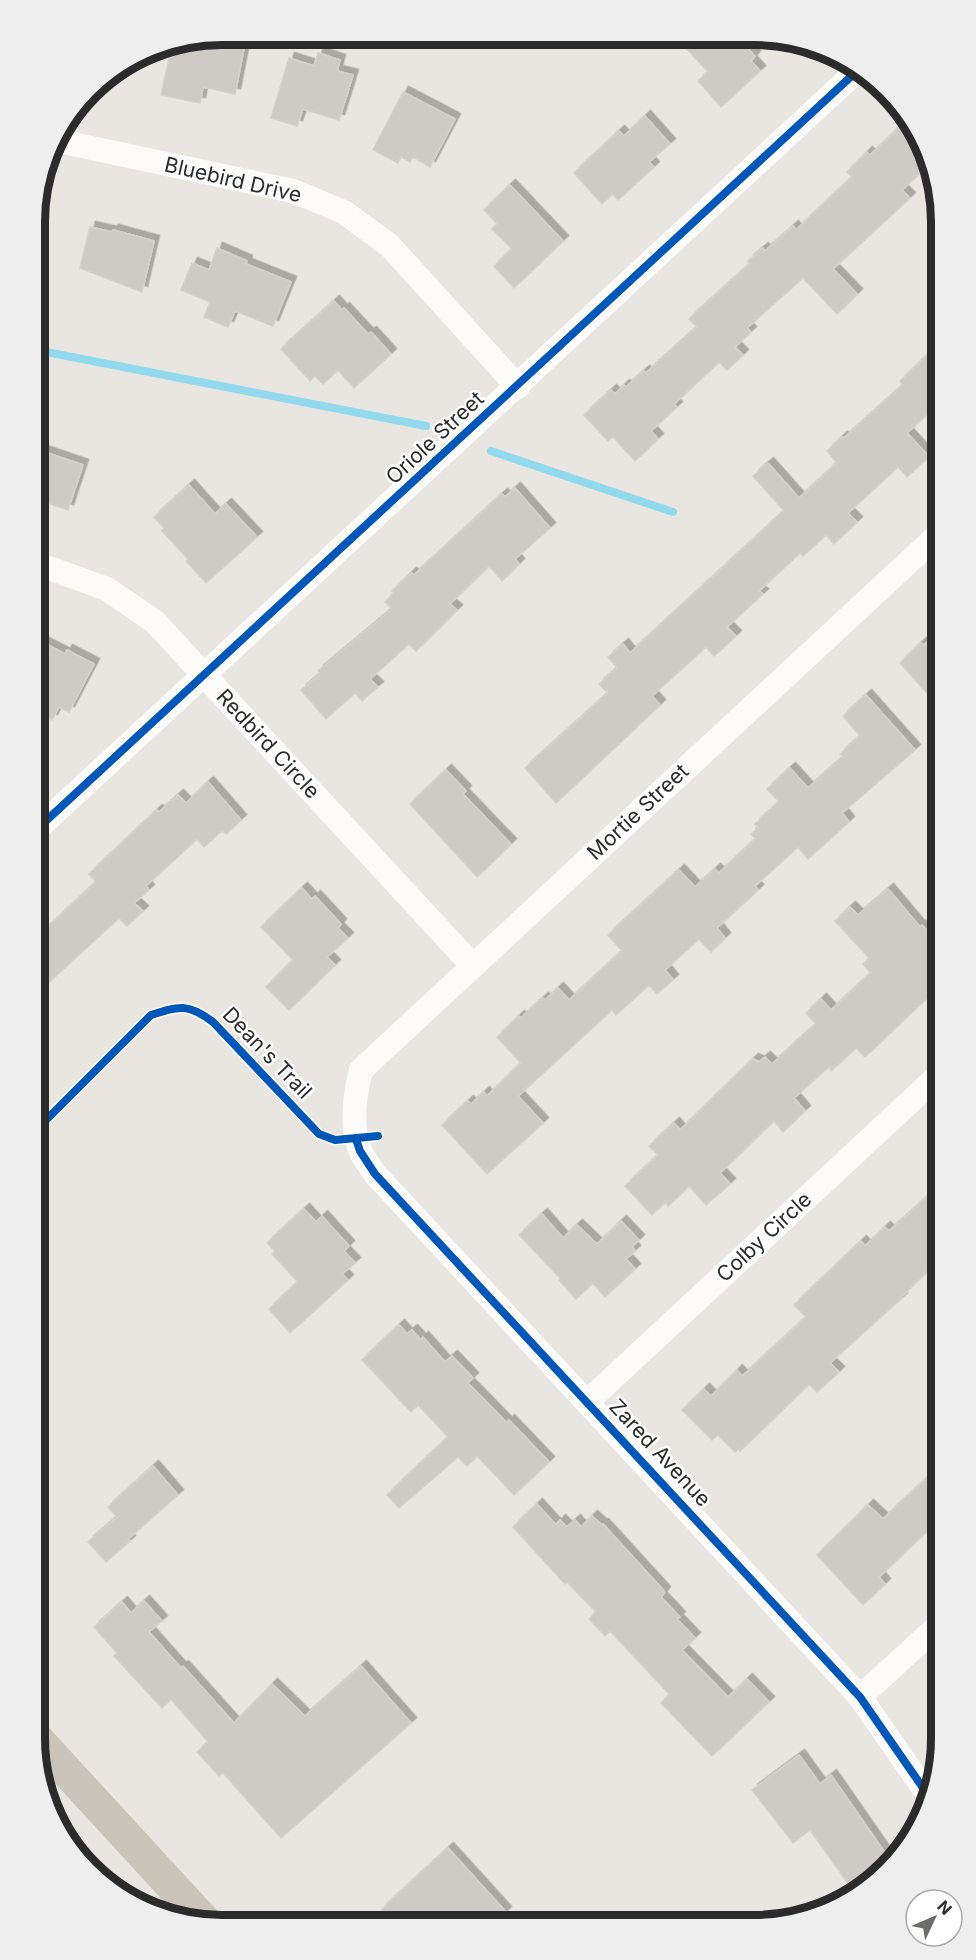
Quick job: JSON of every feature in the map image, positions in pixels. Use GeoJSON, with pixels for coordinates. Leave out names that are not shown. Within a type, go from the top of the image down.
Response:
{"type":"FeatureCollection","features":[{"type":"Feature","properties":{"kind":"highway"},"geometry":{"type":"LineString","coordinates":[[45,1749],[196,1913]]}},
{"type":"Feature","properties":{"kind":"street","name":"Oriole Street"},"geometry":{"type":"LineString","coordinates":[[45,822],[518,387],[852,75]]}},
{"type":"Feature","properties":{"kind":"street","name":"Bluebird Drive"},"geometry":{"type":"LineString","coordinates":[[64,142],[293,191],[344,212],[390,246],[518,387]]}},
{"type":"Feature","properties":{"kind":"street","name":"Mortie Street"},"geometry":{"type":"LineString","coordinates":[[356,1138],[355,1095],[361,1070],[931,541]]}},
{"type":"Feature","properties":{"kind":"street","name":"Redbird Circle"},"geometry":{"type":"LineString","coordinates":[[45,567],[108,589],[155,622],[472,965]]}},
{"type":"Feature","properties":{"kind":"street","name":"Colby Circle"},"geometry":{"type":"LineString","coordinates":[[588,1401],[931,1082]]}},
{"type":"Feature","properties":{"kind":"street","name":"Zared Avenue"},"geometry":{"type":"LineString","coordinates":[[356,1138],[360,1151],[375,1174],[588,1401],[860,1697],[924,1789]]}},
{"type":"Feature","properties":{"kind":"street"},"geometry":{"type":"LineString","coordinates":[[860,1697],[931,1632]]}},
{"type":"Feature","properties":{"kind":"building"},"geometry":{"type":"Polygon","coordinates":[[[245,45],[235,94],[203,87],[200,103],[161,95],[170,53],[188,48],[245,45]]]}},
{"type":"Feature","properties":{"kind":"building"},"geometry":{"type":"Polygon","coordinates":[[[683,45],[745,45],[755,56],[751,61],[760,71],[721,107],[698,81],[708,72],[683,45]]]}},
{"type":"Feature","properties":{"kind":"building"},"geometry":{"type":"Polygon","coordinates":[[[318,53],[340,60],[337,71],[353,75],[339,120],[303,109],[297,126],[271,118],[289,58],[314,66],[318,53]]]}},
{"type":"Feature","properties":{"kind":"building"},"geometry":{"type":"Polygon","coordinates":[[[403,92],[455,119],[430,167],[413,157],[410,162],[401,157],[398,163],[373,150],[403,92]]]}},
{"type":"Feature","properties":{"kind":"building"},"geometry":{"type":"Polygon","coordinates":[[[645,116],[670,144],[649,162],[654,167],[618,200],[612,194],[602,204],[574,173],[619,131],[624,136],[645,116]]]}},
{"type":"Feature","properties":{"kind":"building"},"geometry":{"type":"Polygon","coordinates":[[[902,125],[913,144],[923,170],[902,190],[910,198],[833,269],[857,294],[837,314],[803,278],[747,328],[751,332],[735,347],[743,355],[727,370],[719,362],[674,404],[677,407],[651,431],[658,439],[635,461],[613,437],[608,441],[584,415],[611,390],[615,394],[644,371],[646,373],[697,327],[689,319],[750,264],[748,261],[763,248],[765,251],[793,226],[796,230],[852,177],[847,172],[867,152],[870,155],[902,125]]]}},
{"type":"Feature","properties":{"kind":"building"},"geometry":{"type":"Polygon","coordinates":[[[510,185],[563,241],[514,288],[494,266],[512,249],[492,229],[497,224],[484,210],[510,185]]]}},
{"type":"Feature","properties":{"kind":"building"},"geometry":{"type":"Polygon","coordinates":[[[90,227],[112,232],[113,230],[154,241],[142,292],[80,268],[90,227]]]}},
{"type":"Feature","properties":{"kind":"building"},"geometry":{"type":"Polygon","coordinates":[[[217,248],[247,261],[246,264],[291,282],[273,326],[235,311],[228,327],[204,317],[210,302],[181,290],[192,263],[209,270],[217,248]]]}},
{"type":"Feature","properties":{"kind":"building"},"geometry":{"type":"Polygon","coordinates":[[[334,301],[342,310],[344,308],[368,334],[371,332],[391,354],[354,388],[338,370],[323,384],[315,376],[310,381],[281,349],[334,301]]]}},
{"type":"Feature","properties":{"kind":"building"},"geometry":{"type":"Polygon","coordinates":[[[931,352],[931,411],[907,433],[929,457],[907,477],[898,467],[848,513],[857,522],[834,544],[826,535],[803,556],[800,553],[759,591],[763,594],[727,627],[736,636],[714,656],[706,647],[652,696],[660,705],[556,803],[525,768],[608,693],[599,684],[617,668],[608,657],[623,644],[630,653],[784,511],[753,476],[768,463],[799,498],[837,463],[827,451],[903,385],[900,381],[931,352]]]}},
{"type":"Feature","properties":{"kind":"building"},"geometry":{"type":"Polygon","coordinates":[[[45,452],[83,465],[68,510],[45,502],[45,452]]]}},
{"type":"Feature","properties":{"kind":"building"},"geometry":{"type":"Polygon","coordinates":[[[189,485],[215,514],[226,504],[257,537],[206,583],[162,531],[164,528],[154,517],[189,485]]]}},
{"type":"Feature","properties":{"kind":"building"},"geometry":{"type":"Polygon","coordinates":[[[515,488],[550,528],[515,559],[519,564],[502,581],[489,566],[450,604],[457,610],[416,651],[409,644],[370,679],[378,687],[362,701],[355,693],[326,719],[301,690],[320,674],[318,671],[392,609],[385,602],[394,593],[392,591],[411,573],[414,575],[502,494],[505,497],[515,488]]]}},
{"type":"Feature","properties":{"kind":"building"},"geometry":{"type":"Polygon","coordinates":[[[931,638],[931,698],[900,663],[921,643],[924,645],[931,638]]]}},
{"type":"Feature","properties":{"kind":"building"},"geometry":{"type":"Polygon","coordinates":[[[45,644],[65,654],[67,650],[94,664],[69,712],[59,707],[52,720],[45,716],[45,644]]]}},
{"type":"Feature","properties":{"kind":"building"},"geometry":{"type":"Polygon","coordinates":[[[866,695],[915,750],[842,813],[849,822],[808,859],[798,847],[755,886],[758,890],[717,928],[725,938],[711,952],[699,939],[665,970],[673,980],[657,994],[649,985],[616,1015],[612,1010],[518,1096],[543,1123],[487,1174],[442,1125],[468,1101],[471,1104],[484,1092],[487,1096],[521,1063],[497,1037],[519,1016],[521,1018],[558,988],[569,1000],[622,951],[608,935],[679,870],[695,887],[715,869],[719,873],[755,839],[751,834],[759,828],[755,824],[779,802],[767,789],[790,768],[808,788],[843,757],[840,754],[860,736],[843,716],[866,695]]]}},
{"type":"Feature","properties":{"kind":"building"},"geometry":{"type":"Polygon","coordinates":[[[446,770],[466,791],[463,794],[511,844],[477,877],[410,804],[446,770]]]}},
{"type":"Feature","properties":{"kind":"building"},"geometry":{"type":"Polygon","coordinates":[[[208,782],[241,820],[226,834],[222,831],[204,847],[197,839],[146,886],[149,890],[134,903],[143,911],[127,926],[119,918],[45,986],[45,930],[96,882],[89,874],[157,810],[159,812],[178,795],[186,803],[208,782]]]}},
{"type":"Feature","properties":{"kind":"building"},"geometry":{"type":"Polygon","coordinates":[[[302,888],[312,899],[315,896],[341,924],[338,928],[348,938],[327,957],[335,965],[289,1010],[266,987],[293,960],[261,927],[302,888]]]}},
{"type":"Feature","properties":{"kind":"building"},"geometry":{"type":"Polygon","coordinates":[[[888,889],[920,927],[922,925],[931,935],[931,989],[928,992],[931,994],[865,1057],[856,1048],[831,1071],[829,1067],[794,1098],[805,1111],[783,1132],[774,1121],[720,1173],[730,1184],[706,1205],[689,1186],[668,1206],[665,1202],[652,1215],[625,1186],[658,1155],[649,1146],[674,1123],[680,1130],[753,1059],[759,1062],[765,1057],[772,1064],[816,1024],[806,1013],[821,999],[831,1010],[871,973],[863,964],[869,958],[835,921],[850,907],[858,915],[888,889]]]}},
{"type":"Feature","properties":{"kind":"building"},"geometry":{"type":"Polygon","coordinates":[[[931,1194],[931,1268],[830,1363],[839,1372],[817,1392],[809,1384],[740,1451],[739,1449],[735,1452],[718,1435],[712,1440],[682,1410],[704,1389],[711,1396],[737,1370],[742,1376],[748,1371],[806,1317],[794,1305],[861,1241],[865,1246],[885,1227],[889,1231],[931,1194]]]}},
{"type":"Feature","properties":{"kind":"building"},"geometry":{"type":"Polygon","coordinates":[[[304,1209],[316,1222],[322,1216],[349,1246],[344,1251],[355,1263],[342,1274],[348,1280],[290,1333],[269,1309],[298,1282],[272,1254],[275,1251],[267,1243],[304,1209]]]}},
{"type":"Feature","properties":{"kind":"building"},"geometry":{"type":"Polygon","coordinates":[[[542,1214],[563,1238],[577,1225],[597,1244],[621,1221],[639,1240],[632,1247],[635,1251],[626,1259],[635,1269],[605,1297],[593,1283],[576,1299],[559,1280],[560,1278],[519,1235],[542,1214]]]}},
{"type":"Feature","properties":{"kind":"building"},"geometry":{"type":"Polygon","coordinates":[[[399,1325],[407,1334],[412,1330],[421,1340],[423,1337],[445,1362],[452,1356],[473,1378],[468,1383],[507,1423],[509,1420],[549,1462],[514,1495],[477,1456],[467,1466],[458,1457],[399,1508],[387,1495],[448,1437],[418,1405],[411,1412],[362,1360],[399,1325]]]}},
{"type":"Feature","properties":{"kind":"building"},"geometry":{"type":"Polygon","coordinates":[[[153,1466],[178,1495],[128,1539],[130,1541],[106,1562],[88,1542],[117,1517],[108,1507],[153,1466]]]}},
{"type":"Feature","properties":{"kind":"building"},"geometry":{"type":"Polygon","coordinates":[[[931,1474],[931,1528],[879,1577],[885,1584],[863,1605],[817,1555],[868,1505],[883,1519],[931,1474]]]}},
{"type":"Feature","properties":{"kind":"building"},"geometry":{"type":"Polygon","coordinates":[[[537,1504],[556,1525],[560,1520],[567,1527],[575,1520],[581,1527],[592,1516],[603,1524],[665,1592],[661,1597],[680,1617],[677,1619],[695,1638],[682,1650],[728,1697],[747,1679],[769,1702],[712,1756],[661,1703],[669,1694],[610,1631],[605,1636],[589,1619],[596,1612],[567,1582],[565,1584],[513,1527],[537,1504]]]}},
{"type":"Feature","properties":{"kind":"building"},"geometry":{"type":"Polygon","coordinates":[[[144,1601],[162,1621],[149,1632],[234,1723],[272,1684],[305,1716],[361,1666],[411,1723],[281,1838],[223,1773],[219,1776],[197,1752],[208,1742],[171,1699],[162,1708],[114,1656],[117,1653],[94,1627],[122,1602],[131,1613],[144,1601]]]}},
{"type":"Feature","properties":{"kind":"building"},"geometry":{"type":"Polygon","coordinates":[[[799,1755],[820,1784],[831,1775],[886,1855],[871,1871],[850,1886],[810,1830],[793,1843],[752,1790],[799,1755]]]}},
{"type":"Feature","properties":{"kind":"building"},"geometry":{"type":"Polygon","coordinates":[[[448,1848],[506,1912],[503,1915],[382,1915],[384,1913],[382,1909],[448,1848]]]}},
{"type":"Feature","properties":{"kind":"waterway"},"geometry":{"type":"LineString","coordinates":[[45,352],[426,426]]}},
{"type":"Feature","properties":{"kind":"waterway"},"geometry":{"type":"LineString","coordinates":[[491,451],[673,512]]}},
{"type":"Feature","properties":{"kind":"cycle path"},"geometry":{"type":"LineString","coordinates":[[45,822],[852,75]]}},
{"type":"Feature","properties":{"kind":"cycle path","name":"Dean's Trail"},"geometry":{"type":"LineString","coordinates":[[45,1121],[151,1015],[183,1008],[197,1012],[213,1022],[319,1134],[335,1140],[378,1136]]}},
{"type":"Feature","properties":{"kind":"cycle path"},"geometry":{"type":"LineString","coordinates":[[356,1139],[360,1151],[375,1174],[860,1697],[924,1789]]}}]}
